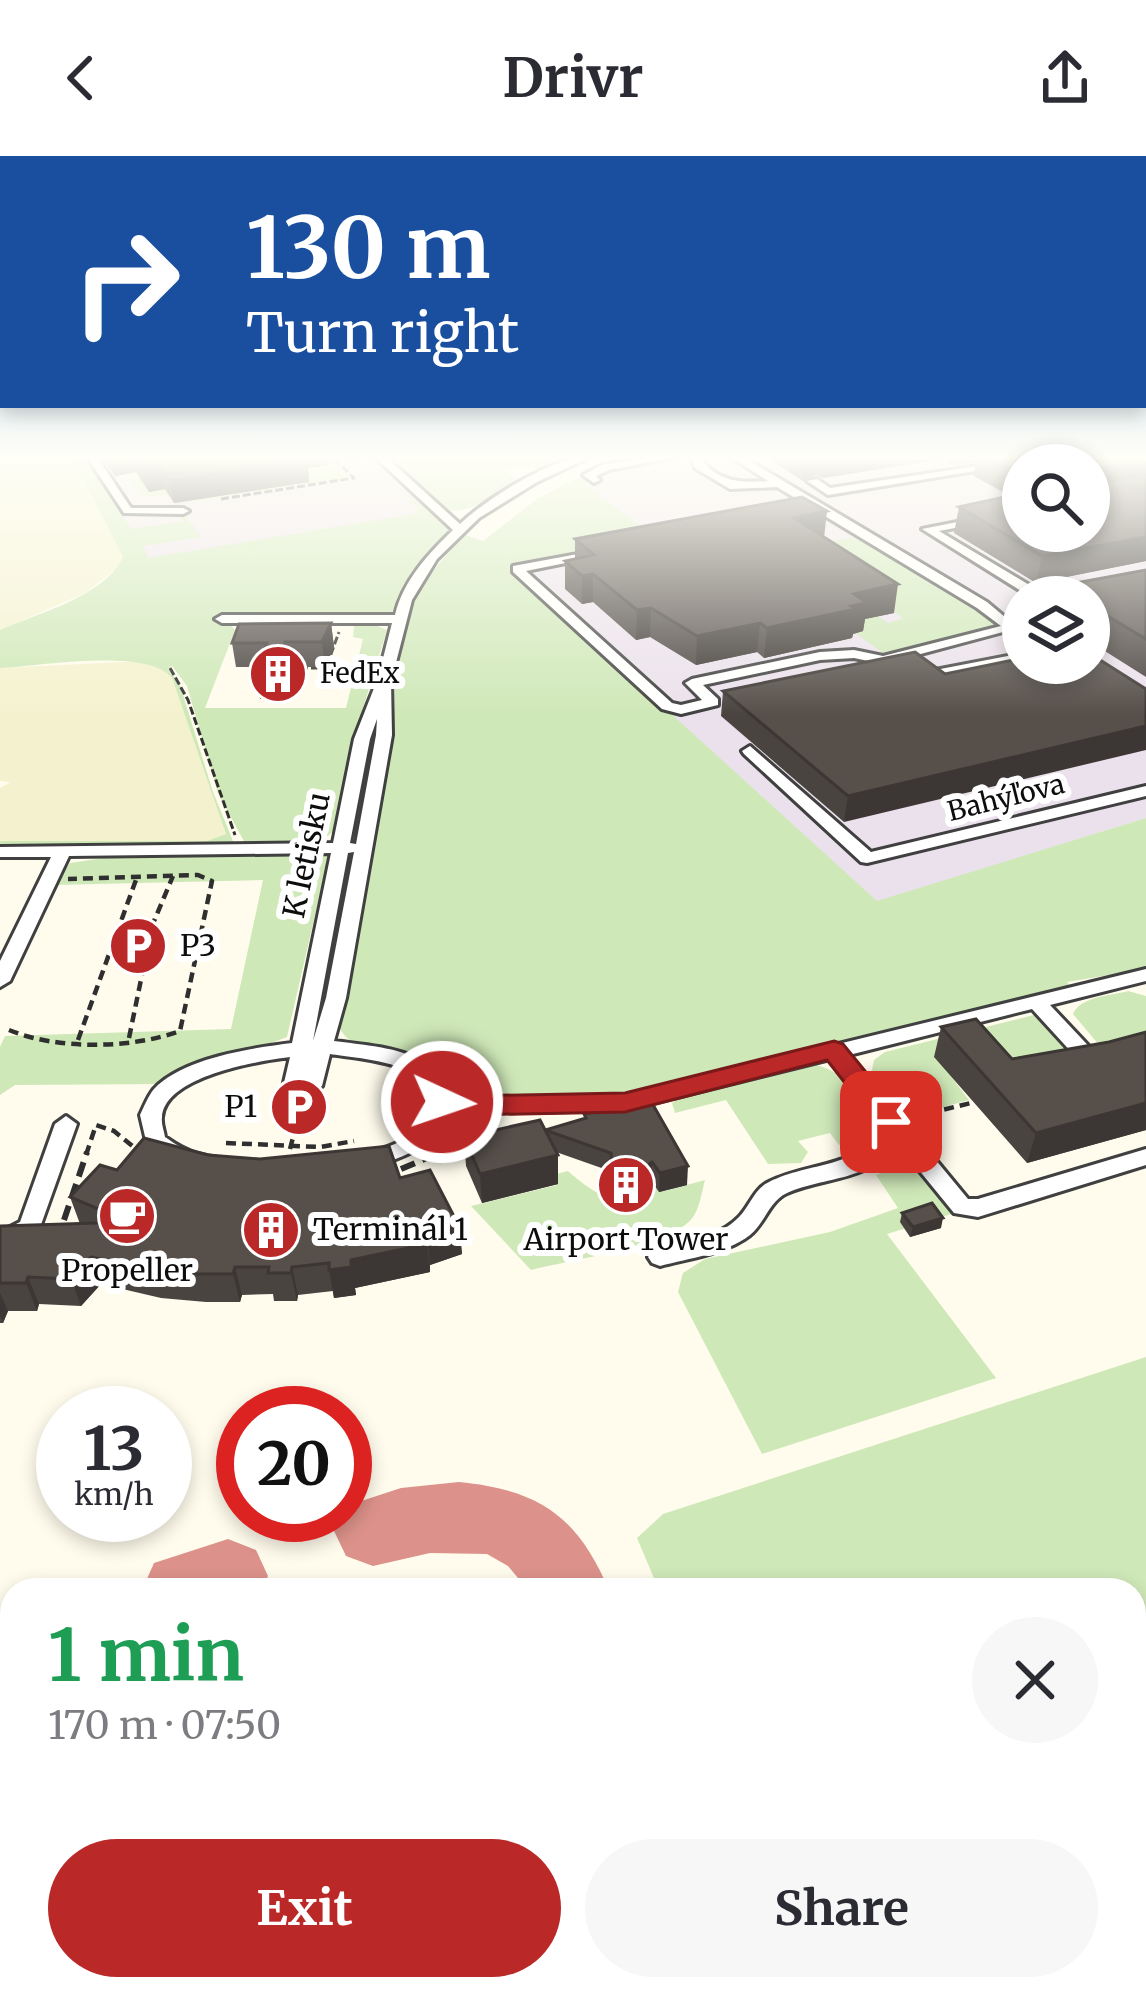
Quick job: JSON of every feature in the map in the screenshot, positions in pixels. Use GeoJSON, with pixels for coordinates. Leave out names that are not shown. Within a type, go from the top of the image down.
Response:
{"type":"FeatureCollection","features":[{"type":"Feature","properties":{"kind":"street","name":"K letisku"},"geometry":{"type":"LineString","coordinates":[[385,678],[384,735],[326,1047],[303,1086],[298,1048],[362,740],[385,678],[398,619],[421,572],[448,543]]}},
{"type":"Feature","properties":{"kind":"street"},"geometry":{"type":"LineString","coordinates":[[609,550],[517,569],[674,709],[713,702],[692,683],[820,656],[854,654],[883,660],[1011,628],[879,543]]}},
{"type":"Feature","properties":{"kind":"street"},"geometry":{"type":"LineString","coordinates":[[951,543],[1006,576]]}},
{"type":"Feature","properties":{"kind":"street"},"geometry":{"type":"LineString","coordinates":[[222,619],[398,619]]}},
{"type":"Feature","properties":{"kind":"street"},"geometry":{"type":"LineString","coordinates":[[925,676],[1002,661]]}},
{"type":"Feature","properties":{"kind":"street","name":"Bahýľova"},"geometry":{"type":"LineString","coordinates":[[750,751],[860,855],[880,857],[1146,791]]}},
{"type":"Feature","properties":{"kind":"street"},"geometry":{"type":"LineString","coordinates":[[0,852],[364,848]]}},
{"type":"Feature","properties":{"kind":"street"},"geometry":{"type":"LineString","coordinates":[[0,981],[62,852]]}},
{"type":"Feature","properties":{"kind":"street"},"geometry":{"type":"LineString","coordinates":[[442,1102],[461,1106],[625,1103],[1034,1000],[1143,980]]}},
{"type":"Feature","properties":{"kind":"street"},"geometry":{"type":"LineString","coordinates":[[1034,1000],[1092,1061]]}},
{"type":"Feature","properties":{"kind":"street"},"geometry":{"type":"LineString","coordinates":[[326,1047],[390,1058],[423,1070],[438,1087],[442,1102],[436,1122],[411,1144],[362,1160],[304,1169],[226,1167],[188,1159],[155,1140],[150,1123],[153,1110],[166,1092],[200,1069],[298,1048],[326,1047]]}},
{"type":"Feature","properties":{"kind":"street"},"geometry":{"type":"LineString","coordinates":[[834,1050],[951,1198],[970,1208],[1146,1157]]}},
{"type":"Feature","properties":{"kind":"street"},"geometry":{"type":"LineString","coordinates":[[0,1241],[14,1240],[30,1227],[66,1124]]}},
{"type":"Feature","properties":{"kind":"street"},"geometry":{"type":"LineString","coordinates":[[660,1257],[728,1237],[745,1226],[771,1190],[868,1162],[887,1143],[892,1124]]}},
{"type":"Feature","properties":{"kind":"path"},"geometry":{"type":"LineString","coordinates":[[289,668],[329,665],[343,629]]}},
{"type":"Feature","properties":{"kind":"path"},"geometry":{"type":"LineString","coordinates":[[170,668],[183,685],[240,851]]}},
{"type":"Feature","properties":{"kind":"path"},"geometry":{"type":"LineString","coordinates":[[9,1030],[38,1040],[160,1038],[181,1031],[212,881],[199,875],[47,879]]}},
{"type":"Feature","properties":{"kind":"path"},"geometry":{"type":"LineString","coordinates":[[128,1040],[152,926],[173,876]]}},
{"type":"Feature","properties":{"kind":"path"},"geometry":{"type":"LineString","coordinates":[[78,1040],[137,877]]}},
{"type":"Feature","properties":{"kind":"path"},"geometry":{"type":"LineString","coordinates":[[892,1124],[971,1102]]}},
{"type":"Feature","properties":{"kind":"path"},"geometry":{"type":"LineString","coordinates":[[64,1235],[64,1220],[95,1125],[114,1131],[136,1149]]}},
{"type":"Feature","properties":{"kind":"path"},"geometry":{"type":"LineString","coordinates":[[226,1143],[320,1147],[354,1141]]}},
{"type":"Feature","properties":{"kind":"path"},"geometry":{"type":"LineString","coordinates":[[64,1220],[81,1208]]}},
{"type":"Feature","properties":{"kind":"shaded area"},"geometry":{"type":"Polygon","coordinates":[[[0,543],[116,543],[123,557],[118,567],[85,593],[0,630],[0,543]]]}},
{"type":"Feature","properties":{"kind":"shaded area"},"geometry":{"type":"Polygon","coordinates":[[[133,543],[292,543],[150,570],[133,543]]]}},
{"type":"Feature","properties":{"kind":"shaded area"},"geometry":{"type":"Polygon","coordinates":[[[520,543],[1002,543],[1002,552],[1110,552],[1110,543],[1146,543],[1146,818],[877,902],[510,568],[520,543]]]}},
{"type":"Feature","properties":{"kind":"shaded area"},"geometry":{"type":"Polygon","coordinates":[[[143,661],[164,668],[172,678],[226,834],[207,841],[0,841],[0,788],[11,782],[0,781],[0,668],[143,661]]]}},
{"type":"Feature","properties":{"kind":"green space"},"geometry":{"type":"Polygon","coordinates":[[[116,543],[162,543],[143,546],[148,558],[238,543],[442,543],[392,612],[218,617],[216,623],[230,624],[235,630],[205,708],[346,708],[363,639],[353,637],[354,626],[370,623],[387,630],[357,728],[334,830],[326,838],[294,847],[247,847],[218,793],[187,686],[172,666],[168,668],[180,685],[235,846],[0,849],[0,841],[207,841],[226,834],[172,678],[141,663],[118,661],[0,668],[0,630],[86,593],[114,571],[123,557],[116,543]]]}},
{"type":"Feature","properties":{"kind":"green space"},"geometry":{"type":"Polygon","coordinates":[[[456,543],[644,543],[511,568],[877,901],[1146,818],[1146,969],[1067,982],[1070,986],[673,1085],[571,1099],[470,1098],[417,1057],[350,1040],[339,1026],[393,725],[393,683],[404,620],[420,587],[456,543]]]}},
{"type":"Feature","properties":{"kind":"green space"},"geometry":{"type":"Polygon","coordinates":[[[872,543],[998,617],[1002,627],[899,654],[883,653],[833,617],[868,610],[888,623],[903,618],[796,548],[872,543]]]}},
{"type":"Feature","properties":{"kind":"green space"},"geometry":{"type":"Polygon","coordinates":[[[329,854],[287,1037],[165,1084],[15,1085],[0,1095],[0,1047],[5,1036],[231,1029],[263,880],[55,885],[70,863],[118,856],[329,854]]]}},
{"type":"Feature","properties":{"kind":"green space"},"geometry":{"type":"Polygon","coordinates":[[[1128,991],[1146,996],[1146,1049],[1100,1046],[1073,1014],[1089,1000],[1128,991]]]}},
{"type":"Feature","properties":{"kind":"green space"},"geometry":{"type":"Polygon","coordinates":[[[1042,1013],[1089,1064],[936,1057],[969,1100],[925,1112],[898,1078],[880,1082],[872,1070],[874,1060],[885,1052],[1042,1013]]]}},
{"type":"Feature","properties":{"kind":"green space"},"geometry":{"type":"Polygon","coordinates":[[[816,1065],[852,1086],[866,1124],[860,1135],[839,1145],[830,1133],[798,1141],[808,1152],[801,1163],[768,1164],[726,1100],[675,1113],[672,1103],[683,1096],[816,1065]]]}},
{"type":"Feature","properties":{"kind":"green space"},"geometry":{"type":"Polygon","coordinates":[[[901,1152],[907,1152],[958,1212],[887,1234],[996,1378],[762,1454],[678,1292],[683,1273],[705,1259],[830,1232],[898,1208],[876,1175],[899,1165],[901,1152]]]}},
{"type":"Feature","properties":{"kind":"green space"},"geometry":{"type":"Polygon","coordinates":[[[568,1171],[593,1190],[622,1201],[642,1197],[648,1187],[665,1191],[705,1180],[693,1217],[665,1236],[531,1270],[471,1206],[557,1185],[553,1175],[568,1171]]]}},
{"type":"Feature","properties":{"kind":"green space"},"geometry":{"type":"Polygon","coordinates":[[[1146,1357],[1146,1578],[654,1578],[637,1538],[663,1514],[1146,1357]]]}},
{"type":"Feature","properties":{"kind":"building"},"geometry":{"type":"Polygon","coordinates":[[[580,543],[833,543],[898,584],[854,594],[867,603],[851,606],[856,609],[767,628],[760,623],[697,636],[651,608],[637,610],[593,574],[582,576],[565,561],[594,555],[580,543]]]}},
{"type":"Feature","properties":{"kind":"building"},"geometry":{"type":"Polygon","coordinates":[[[1146,570],[1146,639],[1110,618],[1110,577],[1146,570]]]}},
{"type":"Feature","properties":{"kind":"building"},"geometry":{"type":"Polygon","coordinates":[[[331,623],[322,642],[285,642],[275,674],[256,674],[267,643],[232,643],[239,624],[331,623]]]}},
{"type":"Feature","properties":{"kind":"building"},"geometry":{"type":"Polygon","coordinates":[[[915,652],[945,674],[1002,662],[1002,684],[1110,684],[1110,666],[1146,689],[1146,726],[848,796],[723,691],[915,652]]]}},
{"type":"Feature","properties":{"kind":"building"},"geometry":{"type":"Polygon","coordinates":[[[976,1019],[1012,1059],[1146,1032],[1146,1103],[1036,1133],[941,1027],[976,1019]]]}},
{"type":"Feature","properties":{"kind":"building"},"geometry":{"type":"Polygon","coordinates":[[[652,1103],[688,1166],[660,1173],[652,1162],[634,1175],[622,1176],[613,1169],[611,1153],[545,1130],[586,1118],[584,1114],[652,1103]]]}},
{"type":"Feature","properties":{"kind":"building"},"geometry":{"type":"Polygon","coordinates":[[[540,1120],[558,1155],[480,1174],[464,1137],[540,1120]]]}},
{"type":"Feature","properties":{"kind":"building","name":"Terminál 1"},"geometry":{"type":"Polygon","coordinates":[[[144,1138],[208,1155],[260,1159],[389,1146],[400,1178],[430,1170],[459,1226],[427,1237],[427,1244],[351,1260],[351,1267],[329,1270],[329,1263],[292,1267],[291,1273],[268,1273],[269,1267],[235,1267],[233,1274],[198,1274],[91,1257],[71,1279],[28,1277],[26,1283],[0,1283],[0,1226],[129,1222],[70,1197],[100,1165],[117,1170],[144,1138]]]}},
{"type":"Feature","properties":{"kind":"building"},"geometry":{"type":"Polygon","coordinates":[[[932,1203],[943,1218],[913,1227],[902,1213],[932,1203]]]}},
{"type":"Feature","properties":{"kind":"taxiway"},"geometry":{"type":"LineString","coordinates":[[373,1531],[430,1518],[487,1519],[536,1541],[563,1578]]}},
{"type":"Feature","properties":{"kind":"taxiway"},"geometry":{"type":"LineString","coordinates":[[221,1578],[228,1576]]}},
{"type":"Feature","properties":{"kind":"place","name":"FedEx"},"geometry":{"type":"Point","coordinates":[278,674]}},
{"type":"Feature","properties":{"kind":"place","name":"P3"},"geometry":{"type":"Point","coordinates":[138,946]}},
{"type":"Feature","properties":{"kind":"place","name":"P1"},"geometry":{"type":"Point","coordinates":[299,1107]}},
{"type":"Feature","properties":{"kind":"place","name":"Airport Tower"},"geometry":{"type":"Point","coordinates":[626,1185]}},
{"type":"Feature","properties":{"kind":"place","name":"Propeller"},"geometry":{"type":"Point","coordinates":[127,1216]}},
{"type":"Feature","properties":{"kind":"place","name":"Terminál 1"},"geometry":{"type":"Point","coordinates":[271,1230]}},
{"type":"Feature","properties":{"kind":"route"},"geometry":{"type":"LineString","coordinates":[[442,1102],[461,1106],[625,1103],[834,1050],[891,1122]]}}]}
